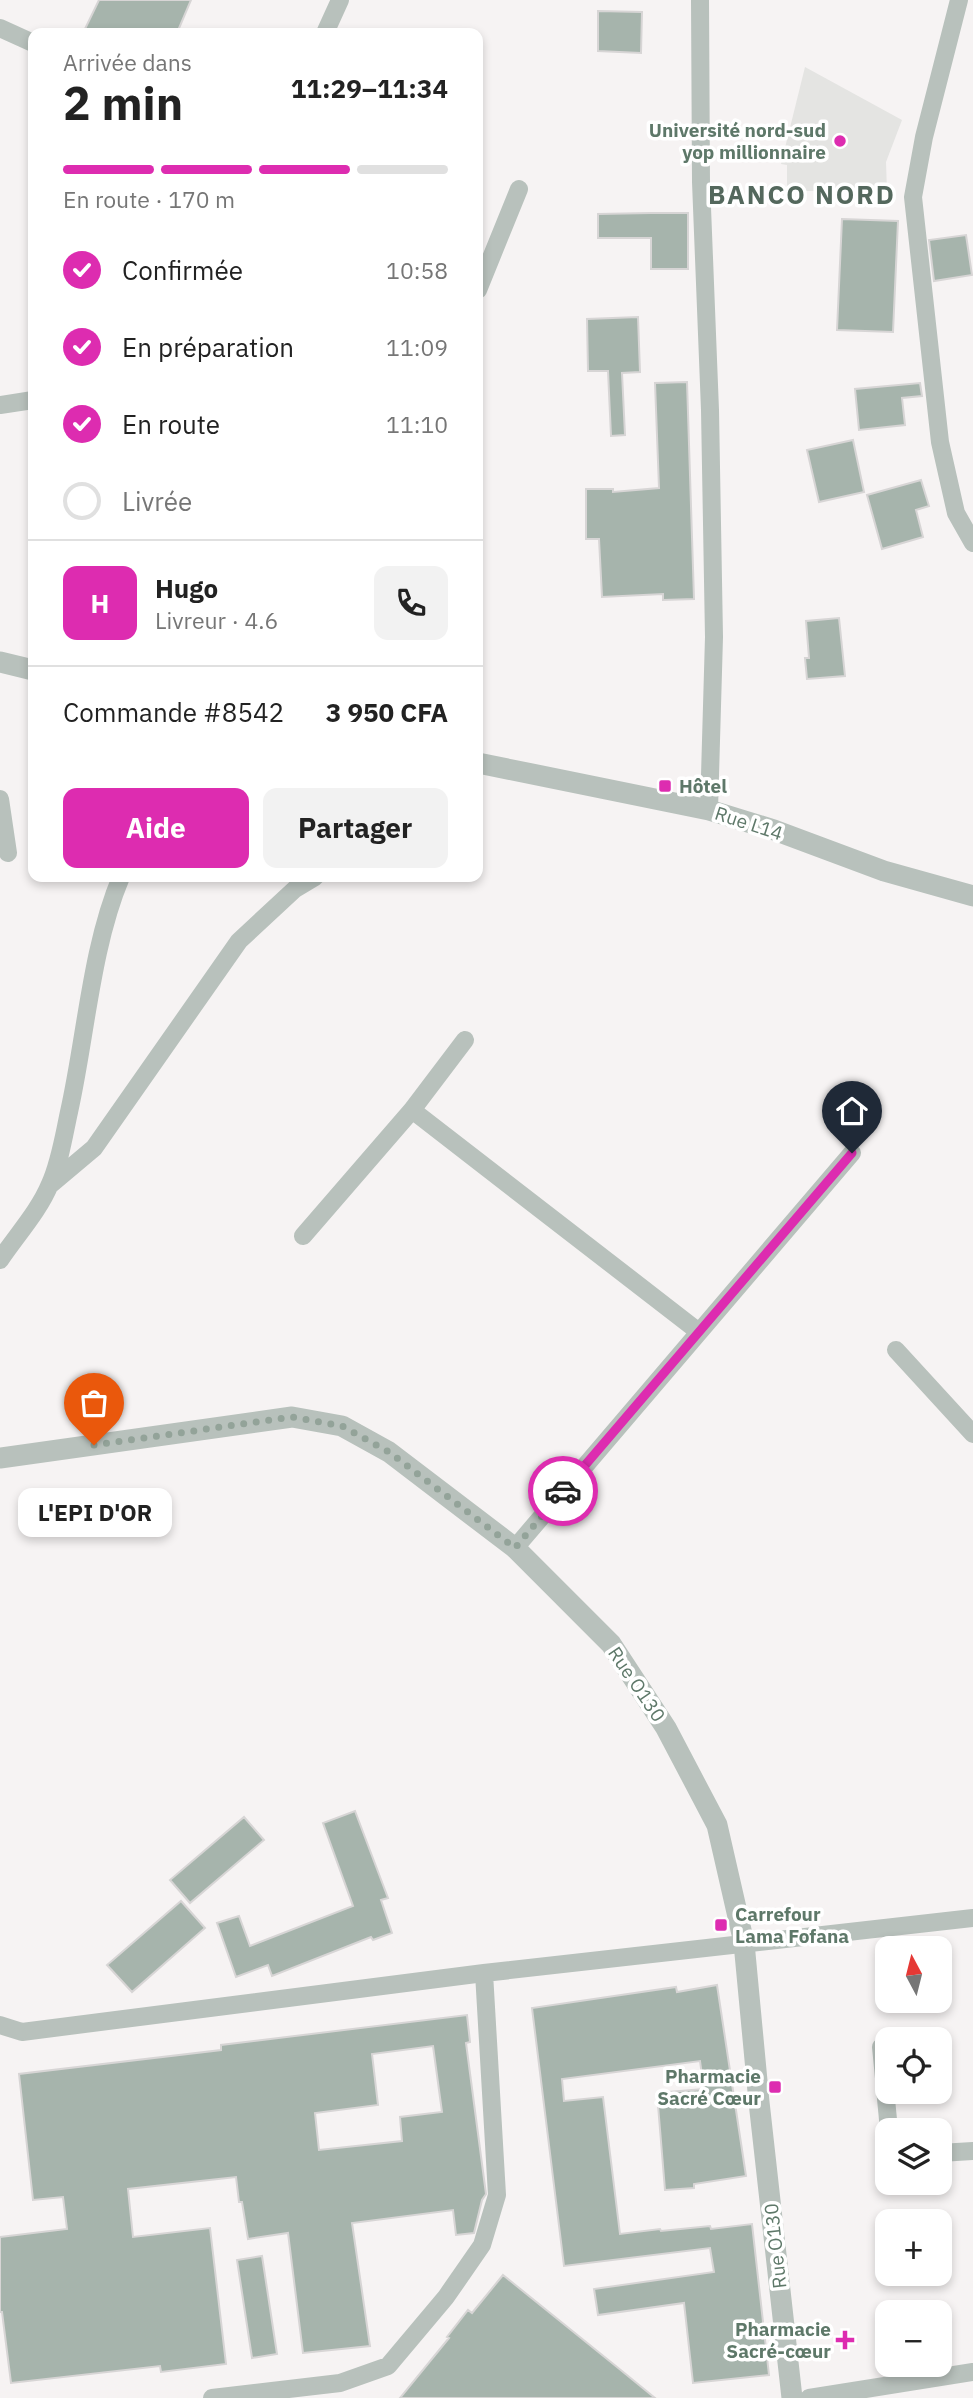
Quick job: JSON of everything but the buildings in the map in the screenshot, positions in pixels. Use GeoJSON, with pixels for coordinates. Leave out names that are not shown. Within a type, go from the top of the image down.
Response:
{"type":"FeatureCollection","features":[{"type":"Feature","properties":{"kind":"street"},"geometry":{"type":"LineString","coordinates":[[327,28],[340,0]]}},
{"type":"Feature","properties":{"kind":"street"},"geometry":{"type":"LineString","coordinates":[[700,0],[701,182],[710,410],[714,637],[709,810]]}},
{"type":"Feature","properties":{"kind":"street"},"geometry":{"type":"LineString","coordinates":[[959,0],[924,137],[913,197],[940,442],[956,513],[973,543]]}},
{"type":"Feature","properties":{"kind":"street"},"geometry":{"type":"LineString","coordinates":[[0,28],[28,41]]}},
{"type":"Feature","properties":{"kind":"street"},"geometry":{"type":"LineString","coordinates":[[483,277],[519,189]]}},
{"type":"Feature","properties":{"kind":"street"},"geometry":{"type":"LineString","coordinates":[[0,405],[28,401]]}},
{"type":"Feature","properties":{"kind":"street"},"geometry":{"type":"LineString","coordinates":[[0,662],[28,669]]}},
{"type":"Feature","properties":{"kind":"street","name":"Rue L14"},"geometry":{"type":"LineString","coordinates":[[483,764],[709,810],[774,830],[884,871],[973,896]]}},
{"type":"Feature","properties":{"kind":"street"},"geometry":{"type":"LineString","coordinates":[[0,799],[8,853]]}},
{"type":"Feature","properties":{"kind":"street"},"geometry":{"type":"LineString","coordinates":[[50,1185],[63,1142],[79,1068],[100,943],[119,882]]}},
{"type":"Feature","properties":{"kind":"street"},"geometry":{"type":"LineString","coordinates":[[0,1260],[50,1185],[94,1148],[239,941],[307,882]]}},
{"type":"Feature","properties":{"kind":"street"},"geometry":{"type":"LineString","coordinates":[[303,1236],[412,1110],[465,1040]]}},
{"type":"Feature","properties":{"kind":"street"},"geometry":{"type":"LineString","coordinates":[[412,1110],[699,1332]]}},
{"type":"Feature","properties":{"kind":"street"},"geometry":{"type":"LineString","coordinates":[[515,1548],[852,1153]]}},
{"type":"Feature","properties":{"kind":"street"},"geometry":{"type":"LineString","coordinates":[[896,1350],[973,1434]]}},
{"type":"Feature","properties":{"kind":"street","name":"Rue O130"},"geometry":{"type":"LineString","coordinates":[[0,1458],[292,1417],[342,1426],[389,1452],[515,1548],[611,1644],[666,1728],[717,1825],[744,1943],[792,2398]]}},
{"type":"Feature","properties":{"kind":"street"},"geometry":{"type":"LineString","coordinates":[[0,2025],[22,2032],[484,1973],[973,1918]]}},
{"type":"Feature","properties":{"kind":"street"},"geometry":{"type":"LineString","coordinates":[[212,2398],[340,2383],[388,2366],[446,2297],[482,2245],[497,2195],[484,1973]]}},
{"type":"Feature","properties":{"kind":"street"},"geometry":{"type":"LineString","coordinates":[[952,2153],[973,2151]]}},
{"type":"Feature","properties":{"kind":"street"},"geometry":{"type":"LineString","coordinates":[[809,2398],[973,2372]]}},
{"type":"Feature","properties":{"kind":"shaded area","name":"Université nord-sud yop millionnaire"},"geometry":{"type":"Polygon","coordinates":[[[805,67],[902,120],[886,162],[887,191],[787,191],[787,165],[781,164],[805,67]]]}},
{"type":"Feature","properties":{"kind":"way so far"},"geometry":{"type":"LineString","coordinates":[[94,1445],[292,1417],[342,1426],[389,1452],[515,1548],[563,1491]]}},
{"type":"Feature","properties":{"kind":"place","name":"Université nord-sud yop millionnaire"},"geometry":{"type":"Point","coordinates":[840,141]}},
{"type":"Feature","properties":{"kind":"place","name":"Hôtel"},"geometry":{"type":"Point","coordinates":[665,786]}},
{"type":"Feature","properties":{"kind":"place","name":"L'EPI D'OR"},"geometry":{"type":"Point","coordinates":[94,1445]}},
{"type":"Feature","properties":{"kind":"place","name":"Carrefour Lama Fofana"},"geometry":{"type":"Point","coordinates":[721,1925]}},
{"type":"Feature","properties":{"kind":"place","name":"Pharmacie Sacré Cœur"},"geometry":{"type":"Point","coordinates":[775,2087]}},
{"type":"Feature","properties":{"kind":"place","name":"Pharmacie Sacré-cœur"},"geometry":{"type":"Point","coordinates":[845,2340]}},
{"type":"Feature","properties":{"kind":"district","name":"BANCO NORD"},"geometry":{"type":"Point","coordinates":[802,195]}},
{"type":"Feature","properties":{"kind":"route"},"geometry":{"type":"LineString","coordinates":[[563,1491],[852,1153]]}}]}
